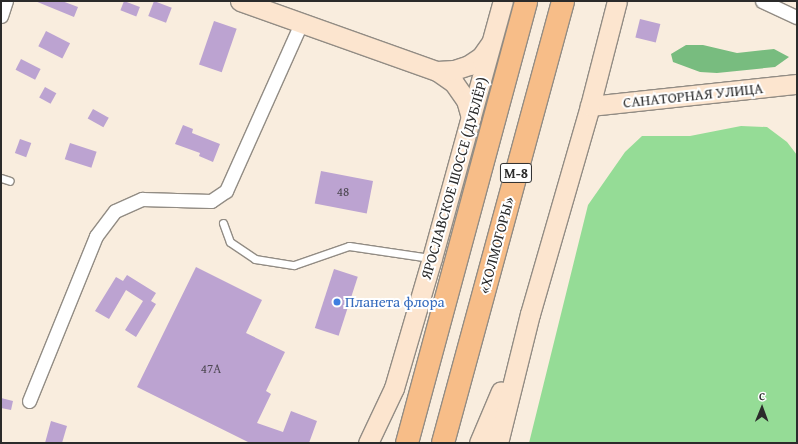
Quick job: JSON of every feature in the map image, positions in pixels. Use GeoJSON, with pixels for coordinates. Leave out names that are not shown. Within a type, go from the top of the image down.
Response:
{"type":"FeatureCollection","features":[{"type":"Feature","properties":{"kind":"highway","name":"М-8"},"geometry":{"type":"LineString","coordinates":[[407,443],[526,1]]}},
{"type":"Feature","properties":{"kind":"highway","name":"«ХОЛМОГОРЫ»"},"geometry":{"type":"LineString","coordinates":[[443,443],[563,1]]}},
{"type":"Feature","properties":{"kind":"street"},"geometry":{"type":"LineString","coordinates":[[1,16],[6,1]]}},
{"type":"Feature","properties":{"kind":"street"},"geometry":{"type":"LineString","coordinates":[[240,1],[437,71],[454,84],[466,100],[471,117]]}},
{"type":"Feature","properties":{"kind":"street","name":"ЯРОСЛАВСКОЕ ШОССЕ (ДУБЛЁР)"},"geometry":{"type":"LineString","coordinates":[[368,443],[394,388],[432,258],[503,1]]}},
{"type":"Feature","properties":{"kind":"street"},"geometry":{"type":"LineString","coordinates":[[498,443],[530,314],[590,106],[617,1]]}},
{"type":"Feature","properties":{"kind":"street"},"geometry":{"type":"LineString","coordinates":[[762,1],[797,17]]}},
{"type":"Feature","properties":{"kind":"street"},"geometry":{"type":"LineString","coordinates":[[29,401],[96,236],[115,211],[142,199],[211,201],[226,191],[301,23]]}},
{"type":"Feature","properties":{"kind":"street"},"geometry":{"type":"LineString","coordinates":[[437,71],[469,65],[481,56],[493,40]]}},
{"type":"Feature","properties":{"kind":"street","name":"САНАТОРНАЯ УЛИЦА"},"geometry":{"type":"LineString","coordinates":[[590,106],[797,84]]}},
{"type":"Feature","properties":{"kind":"street"},"geometry":{"type":"LineString","coordinates":[[479,443],[530,314]]}},
{"type":"Feature","properties":{"kind":"street"},"geometry":{"type":"LineString","coordinates":[[379,443],[394,388]]}},
{"type":"Feature","properties":{"kind":"lane"},"geometry":{"type":"LineString","coordinates":[[1,178],[10,181]]}},
{"type":"Feature","properties":{"kind":"lane"},"geometry":{"type":"LineString","coordinates":[[223,223],[230,242],[255,259],[294,265],[349,246],[432,258]]}},
{"type":"Feature","properties":{"kind":"green space"},"geometry":{"type":"Polygon","coordinates":[[[686,45],[703,45],[737,53],[774,49],[789,57],[775,67],[717,73],[700,72],[673,62],[671,54],[686,45]]]}},
{"type":"Feature","properties":{"kind":"green space"},"geometry":{"type":"Polygon","coordinates":[[[741,126],[767,127],[787,142],[797,155],[797,443],[529,443],[588,205],[625,152],[642,136],[690,136],[741,126]]]}},
{"type":"Feature","properties":{"kind":"building"},"geometry":{"type":"Polygon","coordinates":[[[35,1],[62,1],[78,7],[74,17],[35,1]]]}},
{"type":"Feature","properties":{"kind":"building"},"geometry":{"type":"Polygon","coordinates":[[[124,1],[140,7],[136,16],[120,10],[124,1]]]}},
{"type":"Feature","properties":{"kind":"building"},"geometry":{"type":"Polygon","coordinates":[[[154,1],[172,8],[166,23],[148,16],[154,1]]]}},
{"type":"Feature","properties":{"kind":"building"},"geometry":{"type":"Polygon","coordinates":[[[640,19],[660,24],[656,43],[635,37],[640,19]]]}},
{"type":"Feature","properties":{"kind":"building"},"geometry":{"type":"Polygon","coordinates":[[[214,21],[237,29],[222,72],[199,64],[214,21]]]}},
{"type":"Feature","properties":{"kind":"building"},"geometry":{"type":"Polygon","coordinates":[[[46,31],[70,43],[62,58],[38,46],[46,31]]]}},
{"type":"Feature","properties":{"kind":"building"},"geometry":{"type":"Polygon","coordinates":[[[21,59],[41,69],[35,80],[16,70],[21,59]]]}},
{"type":"Feature","properties":{"kind":"building"},"geometry":{"type":"Polygon","coordinates":[[[45,87],[56,93],[51,104],[39,97],[45,87]]]}},
{"type":"Feature","properties":{"kind":"building"},"geometry":{"type":"Polygon","coordinates":[[[93,109],[109,118],[103,127],[88,119],[93,109]]]}},
{"type":"Feature","properties":{"kind":"building"},"geometry":{"type":"Polygon","coordinates":[[[183,125],[193,129],[192,133],[220,144],[213,162],[199,156],[200,153],[175,144],[183,125]]]}},
{"type":"Feature","properties":{"kind":"building"},"geometry":{"type":"Polygon","coordinates":[[[20,139],[31,143],[26,157],[15,153],[20,139]]]}},
{"type":"Feature","properties":{"kind":"building"},"geometry":{"type":"Polygon","coordinates":[[[70,143],[97,152],[91,168],[65,159],[70,143]]]}},
{"type":"Feature","properties":{"kind":"building"},"geometry":{"type":"Polygon","coordinates":[[[321,171],[373,181],[367,214],[315,203],[321,171]]]}},
{"type":"Feature","properties":{"kind":"building"},"geometry":{"type":"Polygon","coordinates":[[[196,267],[262,300],[246,333],[285,352],[266,391],[271,394],[257,423],[283,432],[291,411],[317,421],[309,443],[250,443],[137,387],[196,267]]]}},
{"type":"Feature","properties":{"kind":"building","name":"Планета флора"},"geometry":{"type":"Polygon","coordinates":[[[334,269],[358,277],[339,336],[315,328],[334,269]]]}},
{"type":"Feature","properties":{"kind":"building"},"geometry":{"type":"Polygon","coordinates":[[[127,275],[156,293],[151,301],[156,304],[136,337],[125,330],[143,301],[126,290],[109,319],[95,311],[116,277],[123,281],[127,275]]]}},
{"type":"Feature","properties":{"kind":"building"},"geometry":{"type":"Polygon","coordinates":[[[1,398],[13,401],[11,410],[1,408],[1,398]]]}},
{"type":"Feature","properties":{"kind":"building"},"geometry":{"type":"Polygon","coordinates":[[[51,421],[67,426],[62,443],[45,443],[51,421]]]}},
{"type":"Feature","properties":{"kind":"place","name":"Планета флора"},"geometry":{"type":"Point","coordinates":[337,302]}}]}
